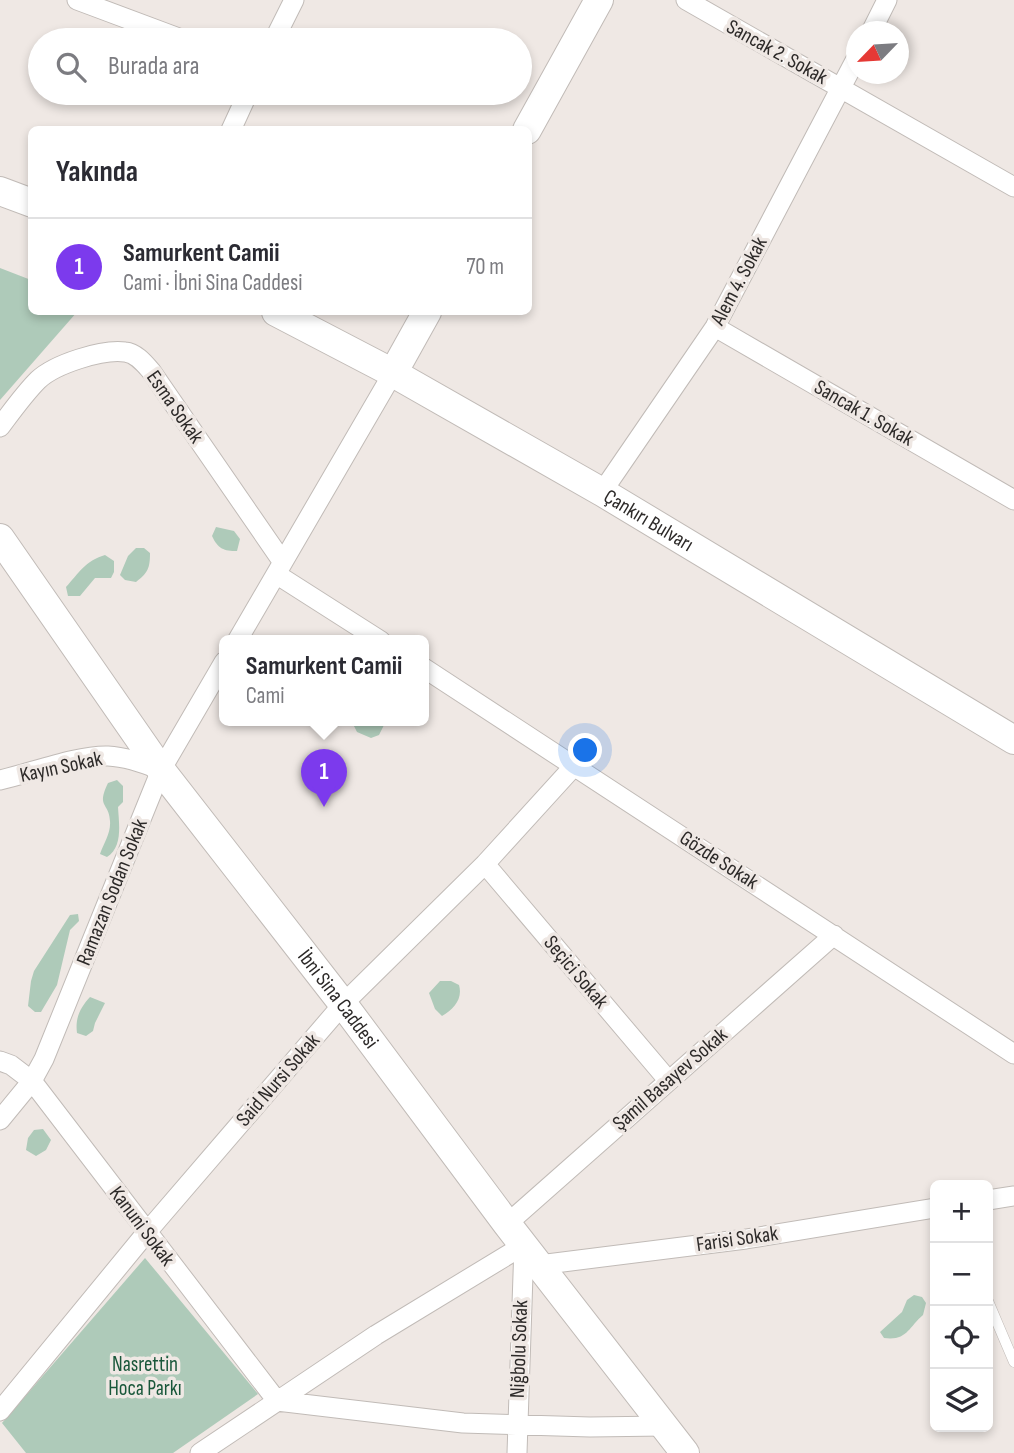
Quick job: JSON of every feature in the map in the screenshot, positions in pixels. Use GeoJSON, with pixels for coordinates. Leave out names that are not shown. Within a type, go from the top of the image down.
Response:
{"type":"FeatureCollection","features":[{"type":"Feature","properties":{"kind":"street"},"geometry":{"type":"LineString","coordinates":[[78,0],[152,28]]}},
{"type":"Feature","properties":{"kind":"street"},"geometry":{"type":"LineString","coordinates":[[280,28],[294,0]]}},
{"type":"Feature","properties":{"kind":"street"},"geometry":{"type":"LineString","coordinates":[[529,126],[599,0]]}},
{"type":"Feature","properties":{"kind":"street","name":"Sancak 2. Sokak"},"geometry":{"type":"LineString","coordinates":[[685,0],[1014,187]]}},
{"type":"Feature","properties":{"kind":"street"},"geometry":{"type":"LineString","coordinates":[[876,21],[887,0]]}},
{"type":"Feature","properties":{"kind":"street","name":"Alem 4. Sokak"},"geometry":{"type":"LineString","coordinates":[[602,492],[715,327],[846,80]]}},
{"type":"Feature","properties":{"kind":"street"},"geometry":{"type":"LineString","coordinates":[[233,126],[242,105]]}},
{"type":"Feature","properties":{"kind":"street"},"geometry":{"type":"LineString","coordinates":[[0,191],[28,202]]}},
{"type":"Feature","properties":{"kind":"street","name":"Çankırı Bulvarı"},"geometry":{"type":"LineString","coordinates":[[282,315],[393,373],[602,492],[1014,740]]}},
{"type":"Feature","properties":{"kind":"street"},"geometry":{"type":"LineString","coordinates":[[240,635],[425,315]]}},
{"type":"Feature","properties":{"kind":"street","name":"Sancak 1. Sokak"},"geometry":{"type":"LineString","coordinates":[[715,327],[1011,493]]}},
{"type":"Feature","properties":{"kind":"street","name":"Esma Sokak"},"geometry":{"type":"LineString","coordinates":[[0,426],[38,380],[52,369],[107,353],[125,352],[138,357],[151,371],[279,567]]}},
{"type":"Feature","properties":{"kind":"street","name":"İbni Sina Caddesi"},"geometry":{"type":"LineString","coordinates":[[0,538],[161,770],[685,1453]]}},
{"type":"Feature","properties":{"kind":"street"},"geometry":{"type":"LineString","coordinates":[[279,567],[373,635]]}},
{"type":"Feature","properties":{"kind":"street","name":"Ramazan Sodan Sokak"},"geometry":{"type":"LineString","coordinates":[[0,1121],[32,1081],[44,1059],[161,770],[219,671]]}},
{"type":"Feature","properties":{"kind":"street","name":"Gözde Sokak"},"geometry":{"type":"LineString","coordinates":[[429,671],[1014,1054]]}},
{"type":"Feature","properties":{"kind":"street","name":"Kayın Sokak"},"geometry":{"type":"LineString","coordinates":[[0,780],[106,756],[136,760],[161,770]]}},
{"type":"Feature","properties":{"kind":"street","name":"Said Nursi Sokak"},"geometry":{"type":"LineString","coordinates":[[0,1411],[147,1232],[343,1004],[485,864],[575,765]]}},
{"type":"Feature","properties":{"kind":"street","name":"Seçici Sokak"},"geometry":{"type":"LineString","coordinates":[[485,864],[668,1080]]}},
{"type":"Feature","properties":{"kind":"street","name":"Şamil Basayev Sokak"},"geometry":{"type":"LineString","coordinates":[[200,1453],[376,1335],[523,1245],[668,1080],[834,935]]}},
{"type":"Feature","properties":{"kind":"street","name":"Kanuni Sokak"},"geometry":{"type":"LineString","coordinates":[[0,1061],[11,1065],[32,1081],[277,1401]]}},
{"type":"Feature","properties":{"kind":"street"},"geometry":{"type":"LineString","coordinates":[[993,1199],[1014,1196]]}},
{"type":"Feature","properties":{"kind":"street","name":"Farisi Sokak"},"geometry":{"type":"LineString","coordinates":[[523,1245],[747,1238],[930,1209]]}},
{"type":"Feature","properties":{"kind":"street","name":"Niğbolu Sokak"},"geometry":{"type":"LineString","coordinates":[[517,1453],[523,1245]]}},
{"type":"Feature","properties":{"kind":"street"},"geometry":{"type":"LineString","coordinates":[[277,1401],[463,1423],[516,1426],[664,1426]]}},
{"type":"Feature","properties":{"kind":"lane"},"geometry":{"type":"LineString","coordinates":[[990,1306],[1014,1362]]}},
{"type":"Feature","properties":{"kind":"green space"},"geometry":{"type":"Polygon","coordinates":[[[0,268],[28,279],[28,315],[74,315],[0,400],[0,268]]]}},
{"type":"Feature","properties":{"kind":"green space"},"geometry":{"type":"Polygon","coordinates":[[[216,527],[234,531],[240,539],[237,551],[225,550],[217,544],[212,536],[216,527]]]}},
{"type":"Feature","properties":{"kind":"green space"},"geometry":{"type":"Polygon","coordinates":[[[136,548],[144,548],[150,553],[148,570],[136,582],[125,580],[120,575],[128,556],[136,548]]]}},
{"type":"Feature","properties":{"kind":"green space"},"geometry":{"type":"Polygon","coordinates":[[[105,555],[114,561],[111,578],[95,578],[80,596],[68,596],[66,587],[79,572],[87,564],[105,555]]]}},
{"type":"Feature","properties":{"kind":"green space"},"geometry":{"type":"Polygon","coordinates":[[[354,726],[384,726],[379,735],[371,738],[357,732],[354,726]]]}},
{"type":"Feature","properties":{"kind":"green space"},"geometry":{"type":"Polygon","coordinates":[[[117,780],[123,786],[123,802],[118,807],[119,835],[116,847],[107,857],[100,854],[110,825],[103,797],[108,783],[117,780]]]}},
{"type":"Feature","properties":{"kind":"green space"},"geometry":{"type":"Polygon","coordinates":[[[78,914],[79,921],[70,930],[57,985],[41,1012],[35,1012],[28,1006],[34,971],[70,915],[78,914]]]}},
{"type":"Feature","properties":{"kind":"green space"},"geometry":{"type":"Polygon","coordinates":[[[440,981],[451,981],[459,985],[460,990],[456,1003],[442,1016],[435,1009],[429,993],[440,981]]]}},
{"type":"Feature","properties":{"kind":"green space"},"geometry":{"type":"Polygon","coordinates":[[[90,997],[105,1003],[93,1031],[86,1036],[77,1033],[77,1023],[81,1009],[90,997]]]}},
{"type":"Feature","properties":{"kind":"green space"},"geometry":{"type":"Polygon","coordinates":[[[43,1129],[51,1140],[46,1150],[36,1156],[26,1150],[28,1138],[34,1130],[43,1129]]]}},
{"type":"Feature","properties":{"kind":"green space","name":"Nasrettin Hoca Parkı"},"geometry":{"type":"Polygon","coordinates":[[[145,1258],[258,1394],[173,1453],[26,1453],[2,1423],[145,1258]]]}},
{"type":"Feature","properties":{"kind":"green space"},"geometry":{"type":"Polygon","coordinates":[[[914,1295],[922,1297],[926,1303],[923,1315],[898,1338],[884,1338],[880,1332],[902,1312],[907,1300],[914,1295]]]}},
{"type":"Feature","properties":{"kind":"place","name":"Samurkent Camii"},"geometry":{"type":"Point","coordinates":[324,807]}}]}
